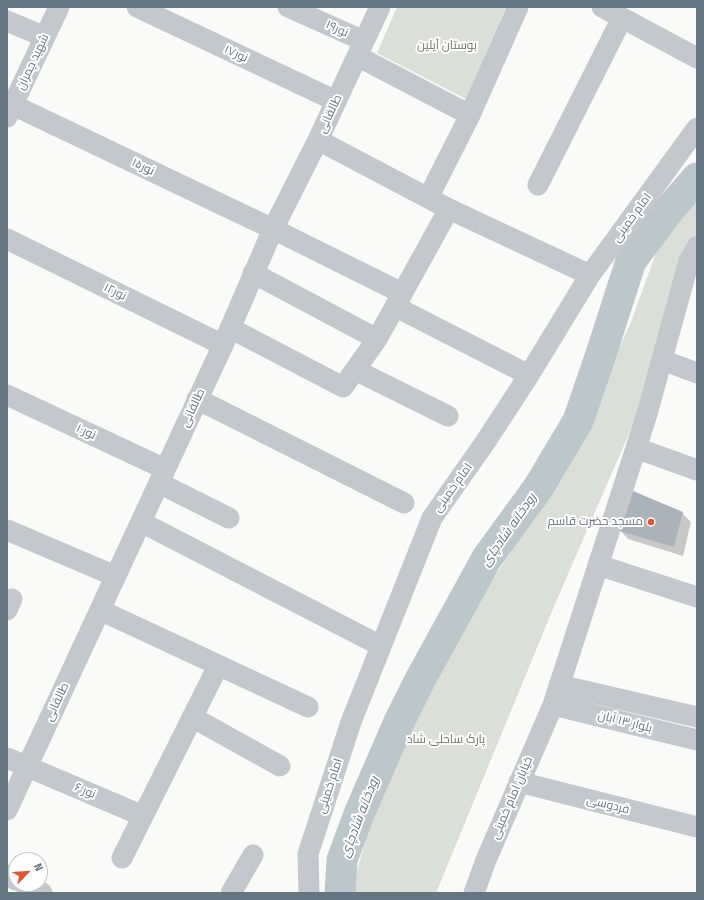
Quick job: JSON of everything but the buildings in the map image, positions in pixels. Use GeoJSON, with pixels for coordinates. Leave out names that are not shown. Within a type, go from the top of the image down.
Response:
{"type":"FeatureCollection","features":[{"type":"Feature","properties":{"kind":"street","name":"شهید چمران"},"geometry":{"type":"LineString","coordinates":[[10,111],[59,7]]}},
{"type":"Feature","properties":{"kind":"street","name":"نور۱۷"},"geometry":{"type":"LineString","coordinates":[[137,7],[336,101]]}},
{"type":"Feature","properties":{"kind":"street","name":"نور۱۹"},"geometry":{"type":"LineString","coordinates":[[288,7],[360,48],[470,115]]}},
{"type":"Feature","properties":{"kind":"street","name":"طالقانی"},"geometry":{"type":"LineString","coordinates":[[7,810],[226,337],[273,229],[318,140],[380,7]]}},
{"type":"Feature","properties":{"kind":"street"},"geometry":{"type":"LineString","coordinates":[[428,198],[470,115],[518,7]]}},
{"type":"Feature","properties":{"kind":"street"},"geometry":{"type":"LineString","coordinates":[[602,7],[697,58]]}},
{"type":"Feature","properties":{"kind":"street"},"geometry":{"type":"LineString","coordinates":[[538,185],[622,18]]}},
{"type":"Feature","properties":{"kind":"street"},"geometry":{"type":"LineString","coordinates":[[7,22],[45,37]]}},
{"type":"Feature","properties":{"kind":"street","name":"نور۱۵"},"geometry":{"type":"LineString","coordinates":[[10,111],[273,229],[529,375]]}},
{"type":"Feature","properties":{"kind":"street","name":"امام خمینی"},"geometry":{"type":"LineString","coordinates":[[309,893],[308,854],[351,722],[432,518],[486,441],[529,375],[590,275],[697,128]]}},
{"type":"Feature","properties":{"kind":"street"},"geometry":{"type":"LineString","coordinates":[[318,140],[449,210],[590,275]]}},
{"type":"Feature","properties":{"kind":"street"},"geometry":{"type":"LineString","coordinates":[[448,416],[355,370],[377,340],[449,210]]}},
{"type":"Feature","properties":{"kind":"street","name":"نور۱۲"},"geometry":{"type":"LineString","coordinates":[[7,239],[226,337],[343,387],[355,370]]}},
{"type":"Feature","properties":{"kind":"street","name":"خیابان امام خمینی"},"geometry":{"type":"LineString","coordinates":[[481,892],[486,860],[553,705],[647,414],[662,360],[694,258]]}},
{"type":"Feature","properties":{"kind":"street"},"geometry":{"type":"LineString","coordinates":[[254,273],[377,340]]}},
{"type":"Feature","properties":{"kind":"street"},"geometry":{"type":"LineString","coordinates":[[662,360],[697,373]]}},
{"type":"Feature","properties":{"kind":"street","name":"نور۱۰"},"geometry":{"type":"LineString","coordinates":[[7,395],[162,476],[229,518]]}},
{"type":"Feature","properties":{"kind":"street"},"geometry":{"type":"LineString","coordinates":[[197,399],[404,503]]}},
{"type":"Feature","properties":{"kind":"street"},"geometry":{"type":"LineString","coordinates":[[636,448],[697,470]]}},
{"type":"Feature","properties":{"kind":"street"},"geometry":{"type":"LineString","coordinates":[[140,522],[381,646]]}},
{"type":"Feature","properties":{"kind":"street"},"geometry":{"type":"LineString","coordinates":[[7,530],[116,576]]}},
{"type":"Feature","properties":{"kind":"street"},"geometry":{"type":"LineString","coordinates":[[598,565],[697,598]]}},
{"type":"Feature","properties":{"kind":"street"},"geometry":{"type":"LineString","coordinates":[[100,610],[308,707]]}},
{"type":"Feature","properties":{"kind":"street"},"geometry":{"type":"LineString","coordinates":[[122,858],[218,666]]}},
{"type":"Feature","properties":{"kind":"street","name":"بلوار ۱۳ آبان"},"geometry":{"type":"LineString","coordinates":[[559,685],[696,714]]}},
{"type":"Feature","properties":{"kind":"street","name":"بلوار ۱۳ آبان"},"geometry":{"type":"LineString","coordinates":[[553,705],[697,740]]}},
{"type":"Feature","properties":{"kind":"street"},"geometry":{"type":"LineString","coordinates":[[192,717],[280,766]]}},
{"type":"Feature","properties":{"kind":"street","name":"نور ۶"},"geometry":{"type":"LineString","coordinates":[[7,758],[143,816]]}},
{"type":"Feature","properties":{"kind":"street","name":"فردوسی"},"geometry":{"type":"LineString","coordinates":[[519,782],[697,827]]}},
{"type":"Feature","properties":{"kind":"street"},"geometry":{"type":"LineString","coordinates":[[231,893],[253,855]]}},
{"type":"Feature","properties":{"kind":"green space","name":"بوستان آیلین"},"geometry":{"type":"Polygon","coordinates":[[[397,7],[506,7],[466,99],[377,53],[397,7]]]}},
{"type":"Feature","properties":{"kind":"green space","name":"پارک ساحلی شاد"},"geometry":{"type":"Polygon","coordinates":[[[697,186],[697,248],[651,383],[555,604],[436,893],[352,893],[399,722],[421,678],[470,615],[533,517],[597,396],[631,322],[664,231],[697,186]]]}},
{"type":"Feature","properties":{"kind":"waterway","name":"رودخانه شادچای"},"geometry":{"type":"LineString","coordinates":[[340,893],[342,860],[359,814],[399,722],[421,678],[487,558],[538,488],[578,421],[631,261],[669,210],[697,178]]}},
{"type":"Feature","properties":{"kind":"place","name":"مسجد حضرت قاسم"},"geometry":{"type":"Point","coordinates":[651,522]}}]}
